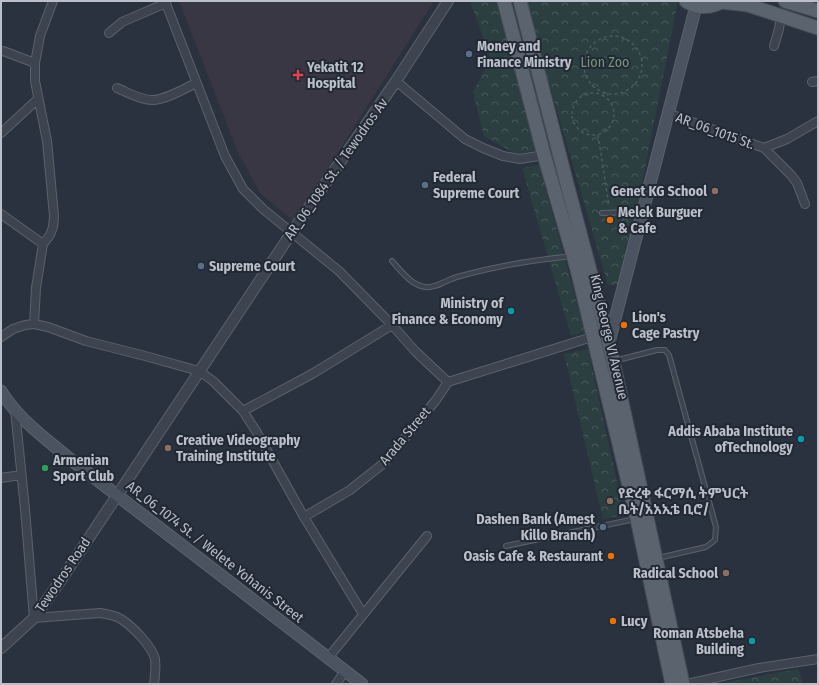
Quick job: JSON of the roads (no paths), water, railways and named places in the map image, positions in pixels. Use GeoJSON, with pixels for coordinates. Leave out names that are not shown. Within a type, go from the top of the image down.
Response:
{"type":"FeatureCollection","features":[{"type":"Feature","properties":{"kind":"main road","name":"King George VI Avenue"},"geometry":{"type":"LineString","coordinates":[[504,1],[554,190],[579,254],[610,342],[651,560],[672,684]]}},
{"type":"Feature","properties":{"kind":"main road","name":"King George VI Avenue"},"geometry":{"type":"LineString","coordinates":[[520,1],[567,184],[592,337],[642,517]]}},
{"type":"Feature","properties":{"kind":"main road"},"geometry":{"type":"LineString","coordinates":[[784,1],[818,11]]}},
{"type":"Feature","properties":{"kind":"main road"},"geometry":{"type":"LineString","coordinates":[[597,356],[610,342],[667,113],[691,4],[707,7],[723,2],[748,5],[818,28]]}},
{"type":"Feature","properties":{"kind":"main road"},"geometry":{"type":"LineString","coordinates":[[554,190],[567,184]]}},
{"type":"Feature","properties":{"kind":"main road","name":"AR_06_1074 St. / Welete Yohanis Street"},"geometry":{"type":"LineString","coordinates":[[1,391],[15,410],[31,426],[64,454],[362,684]]}},
{"type":"Feature","properties":{"kind":"main road","name":"King George VI Avenue"},"geometry":{"type":"LineString","coordinates":[[651,560],[683,684]]}},
{"type":"Feature","properties":{"kind":"street"},"geometry":{"type":"LineString","coordinates":[[34,324],[36,288],[42,244],[50,235],[53,227],[54,216],[46,141],[35,81],[35,63],[40,36],[53,1]]}},
{"type":"Feature","properties":{"kind":"street","name":"AR_06_1084 St. / Tewodros Av"},"geometry":{"type":"LineString","coordinates":[[117,495],[292,232],[396,81],[448,1]]}},
{"type":"Feature","properties":{"kind":"street"},"geometry":{"type":"LineString","coordinates":[[109,32],[122,22],[165,2],[225,156],[243,189],[263,209],[339,271],[392,325],[416,352],[448,382],[592,337]]}},
{"type":"Feature","properties":{"kind":"street"},"geometry":{"type":"LineString","coordinates":[[774,46],[781,16]]}},
{"type":"Feature","properties":{"kind":"street"},"geometry":{"type":"LineString","coordinates":[[3,51],[35,63]]}},
{"type":"Feature","properties":{"kind":"street"},"geometry":{"type":"LineString","coordinates":[[396,81],[465,139],[503,156],[520,159],[544,155]]}},
{"type":"Feature","properties":{"kind":"street"},"geometry":{"type":"LineString","coordinates":[[117,88],[141,98],[157,100],[196,83]]}},
{"type":"Feature","properties":{"kind":"street"},"geometry":{"type":"LineString","coordinates":[[1,132],[38,99]]}},
{"type":"Feature","properties":{"kind":"street","name":"AR_06_1015 St."},"geometry":{"type":"LineString","coordinates":[[667,113],[764,148],[791,175],[797,183],[806,204]]}},
{"type":"Feature","properties":{"kind":"street","name":"AR_06_1015 St."},"geometry":{"type":"LineString","coordinates":[[764,148],[787,139],[818,121]]}},
{"type":"Feature","properties":{"kind":"street"},"geometry":{"type":"LineString","coordinates":[[1,214],[42,244]]}},
{"type":"Feature","properties":{"kind":"street"},"geometry":{"type":"LineString","coordinates":[[1,337],[25,325],[34,324],[48,327],[86,341],[200,371],[213,381],[243,411],[256,431],[304,517],[363,614]]}},
{"type":"Feature","properties":{"kind":"street"},"geometry":{"type":"LineString","coordinates":[[243,411],[312,374],[392,325]]}},
{"type":"Feature","properties":{"kind":"street","name":"Arada Street"},"geometry":{"type":"LineString","coordinates":[[304,517],[350,490],[384,463],[436,400],[448,382]]}},
{"type":"Feature","properties":{"kind":"street"},"geometry":{"type":"LineString","coordinates":[[15,410],[26,517],[34,618],[100,613],[109,614],[121,619],[132,627],[152,652],[155,660],[154,684]]}},
{"type":"Feature","properties":{"kind":"street"},"geometry":{"type":"LineString","coordinates":[[1,478],[21,475]]}},
{"type":"Feature","properties":{"kind":"street","name":"Tewodros Road"},"geometry":{"type":"LineString","coordinates":[[1,648],[34,618],[117,495]]}},
{"type":"Feature","properties":{"kind":"street"},"geometry":{"type":"LineString","coordinates":[[328,658],[426,536]]}},
{"type":"Feature","properties":{"kind":"street"},"geometry":{"type":"LineString","coordinates":[[687,684],[759,668],[818,659]]}},
{"type":"Feature","properties":{"kind":"street"},"geometry":{"type":"LineString","coordinates":[[336,684],[345,671]]}},
{"type":"Feature","properties":{"kind":"lane"},"geometry":{"type":"LineString","coordinates":[[602,213],[637,212]]}},
{"type":"Feature","properties":{"kind":"lane"},"geometry":{"type":"LineString","coordinates":[[392,261],[411,281],[420,286],[430,287],[456,277],[484,270],[526,261],[579,254]]}},
{"type":"Feature","properties":{"kind":"lane"},"geometry":{"type":"LineString","coordinates":[[614,362],[657,350],[665,350],[669,355],[716,527],[715,540],[706,547],[651,560]]}},
{"type":"Feature","properties":{"kind":"lane"},"geometry":{"type":"LineString","coordinates":[[506,546],[642,517]]}},
{"type":"Feature","properties":{"kind":"place","name":"Money and Finance Ministry"},"geometry":{"type":"Point","coordinates":[469,54]}},
{"type":"Feature","properties":{"kind":"place","name":"Yekatit 12 Hospital"},"geometry":{"type":"Point","coordinates":[298,75]}},
{"type":"Feature","properties":{"kind":"place","name":"Federal Supreme Court"},"geometry":{"type":"Point","coordinates":[425,185]}},
{"type":"Feature","properties":{"kind":"place","name":"Genet KG School"},"geometry":{"type":"Point","coordinates":[715,191]}},
{"type":"Feature","properties":{"kind":"place","name":"Melek Burguer & Cafe"},"geometry":{"type":"Point","coordinates":[610,220]}},
{"type":"Feature","properties":{"kind":"place","name":"Supreme Court"},"geometry":{"type":"Point","coordinates":[201,266]}},
{"type":"Feature","properties":{"kind":"place","name":"Ministry of Finance & Economy"},"geometry":{"type":"Point","coordinates":[511,311]}},
{"type":"Feature","properties":{"kind":"place","name":"Lion's Cage Pastry"},"geometry":{"type":"Point","coordinates":[624,325]}},
{"type":"Feature","properties":{"kind":"place","name":"Addis Ababa Institute ofTechnology"},"geometry":{"type":"Point","coordinates":[801,439]}},
{"type":"Feature","properties":{"kind":"place","name":"Creative Videography Training Institute"},"geometry":{"type":"Point","coordinates":[168,448]}},
{"type":"Feature","properties":{"kind":"place","name":"Armenian Sport Club"},"geometry":{"type":"Point","coordinates":[45,468]}},
{"type":"Feature","properties":{"kind":"place","name":"የድረቀ ፋርማሲ ትምህርት ቤት/አአኢቴ ቢሮ/"},"geometry":{"type":"Point","coordinates":[610,501]}},
{"type":"Feature","properties":{"kind":"place","name":"Dashen Bank (Amest Killo Branch)"},"geometry":{"type":"Point","coordinates":[603,527]}},
{"type":"Feature","properties":{"kind":"place","name":"Oasis Cafe & Restaurant"},"geometry":{"type":"Point","coordinates":[611,556]}},
{"type":"Feature","properties":{"kind":"place","name":"Radical School"},"geometry":{"type":"Point","coordinates":[726,573]}},
{"type":"Feature","properties":{"kind":"place","name":"Lucy"},"geometry":{"type":"Point","coordinates":[613,621]}},
{"type":"Feature","properties":{"kind":"place","name":"Roman Atsbeha Building"},"geometry":{"type":"Point","coordinates":[752,641]}},
{"type":"Feature","properties":{"kind":"park label","name":"Lion Zoo"},"geometry":{"type":"Point","coordinates":[605,62]}}]}
